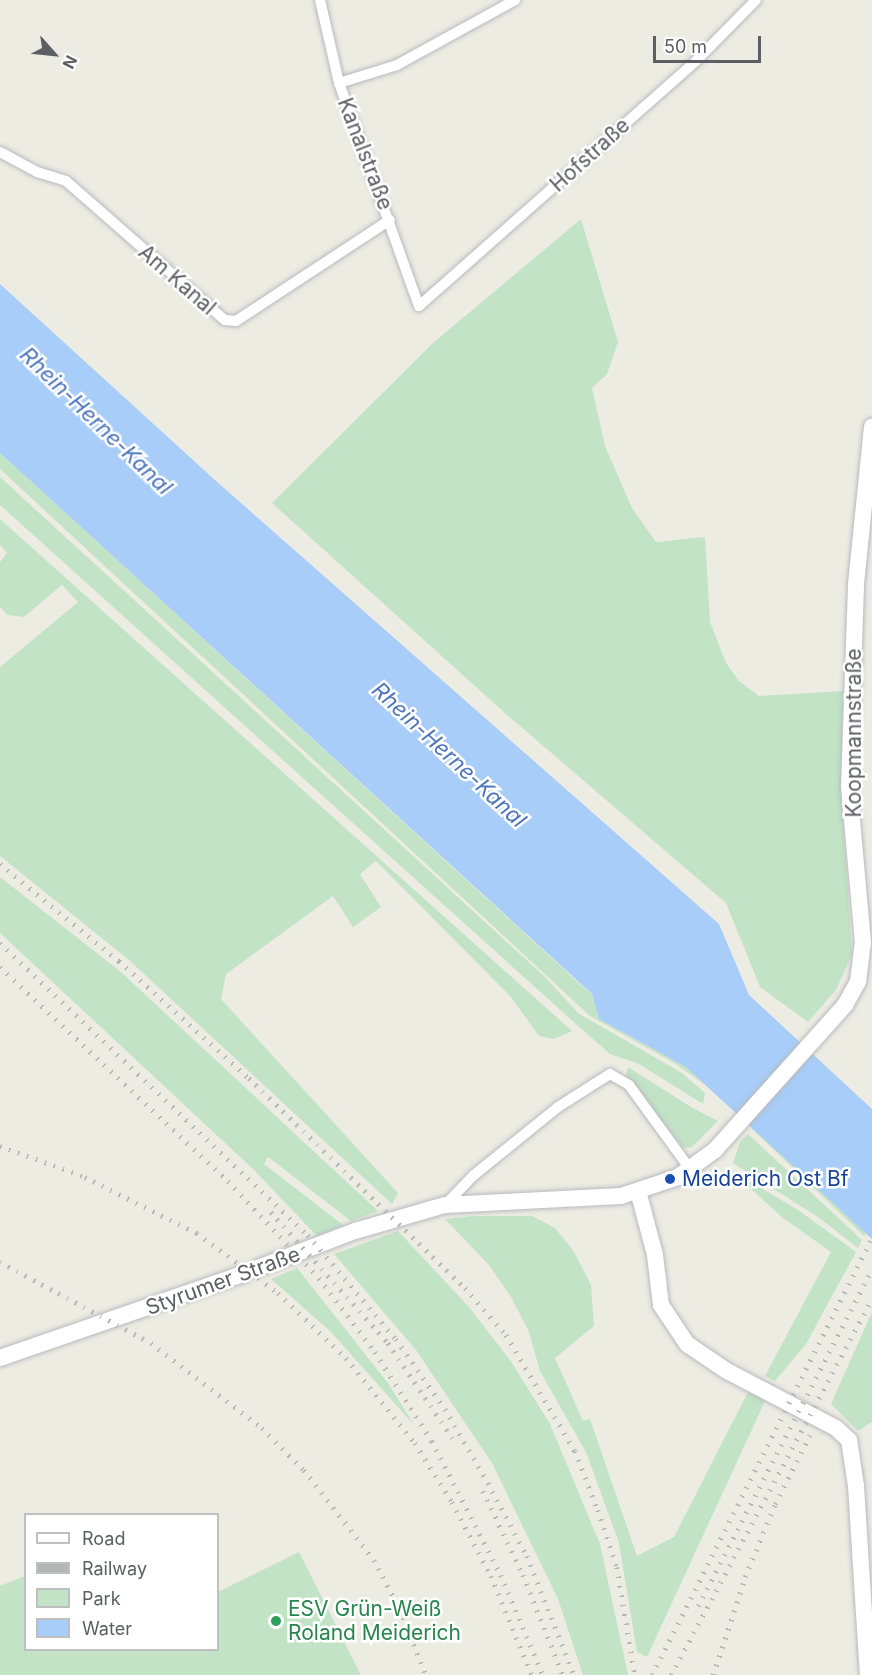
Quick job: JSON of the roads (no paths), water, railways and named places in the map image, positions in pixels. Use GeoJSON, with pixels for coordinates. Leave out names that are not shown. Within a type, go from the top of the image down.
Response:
{"type":"FeatureCollection","features":[{"type":"Feature","properties":{"kind":"street","name":"Kanalstraße"},"geometry":{"type":"LineString","coordinates":[[320,0],[339,83],[419,306]]}},
{"type":"Feature","properties":{"kind":"street"},"geometry":{"type":"LineString","coordinates":[[339,83],[397,65],[515,0]]}},
{"type":"Feature","properties":{"kind":"street","name":"Hofstraße"},"geometry":{"type":"LineString","coordinates":[[419,306],[697,60],[756,0]]}},
{"type":"Feature","properties":{"kind":"street","name":"Am Kanal"},"geometry":{"type":"LineString","coordinates":[[0,152],[37,172],[66,181],[198,301],[225,320],[236,321],[390,220]]}},
{"type":"Feature","properties":{"kind":"street","name":"Koopmannstraße"},"geometry":{"type":"LineString","coordinates":[[621,1196],[690,1169],[730,1133],[865,982],[849,787],[856,584],[872,426]]}},
{"type":"Feature","properties":{"kind":"street","name":"Styrumer Straße"},"geometry":{"type":"LineString","coordinates":[[445,1205],[474,1175],[558,1107],[610,1074],[629,1085],[690,1169]]}},
{"type":"Feature","properties":{"kind":"street"},"geometry":{"type":"LineString","coordinates":[[638,1191],[655,1255],[661,1305],[687,1344],[727,1371],[836,1428],[849,1440],[856,1486],[868,1675]]}},
{"type":"Feature","properties":{"kind":"street","name":"Styrumer Straße"},"geometry":{"type":"LineString","coordinates":[[0,1358],[252,1271],[356,1231],[445,1205],[621,1196]]}},
{"type":"Feature","properties":{"kind":"water","name":"Rhein-Herne-Kanal"},"geometry":{"type":"Polygon","coordinates":[[[0,284],[216,481],[719,924],[749,995],[872,1109],[872,1239],[686,1067],[599,1019],[592,994],[0,453],[0,284]]]}},
{"type":"Feature","properties":{"kind":"railway"},"geometry":{"type":"LineString","coordinates":[[0,864],[119,961],[249,1078],[465,1288],[506,1335],[575,1451],[598,1510],[617,1567],[635,1675]]}},
{"type":"Feature","properties":{"kind":"railway"},"geometry":{"type":"LineString","coordinates":[[0,943],[308,1235],[396,1339],[445,1409],[527,1556],[574,1675]]}},
{"type":"Feature","properties":{"kind":"railway"},"geometry":{"type":"LineString","coordinates":[[0,967],[228,1181],[319,1278],[375,1352],[432,1441],[501,1575],[543,1675]]}},
{"type":"Feature","properties":{"kind":"railway"},"geometry":{"type":"LineString","coordinates":[[0,1146],[85,1177],[197,1233],[278,1293],[346,1358],[415,1443],[452,1502],[491,1576],[532,1675]]}},
{"type":"Feature","properties":{"kind":"railway"},"geometry":{"type":"LineString","coordinates":[[271,1212],[388,1343],[453,1439]]}},
{"type":"Feature","properties":{"kind":"railway"},"geometry":{"type":"LineString","coordinates":[[652,1675],[872,1237]]}},
{"type":"Feature","properties":{"kind":"railway"},"geometry":{"type":"LineString","coordinates":[[0,1262],[151,1343],[262,1428],[304,1470],[374,1560],[400,1609],[426,1675]]}},
{"type":"Feature","properties":{"kind":"railway"},"geometry":{"type":"LineString","coordinates":[[698,1606],[872,1269]]}},
{"type":"Feature","properties":{"kind":"railway"},"geometry":{"type":"LineString","coordinates":[[671,1675],[872,1298]]}},
{"type":"Feature","properties":{"kind":"railway"},"geometry":{"type":"LineString","coordinates":[[713,1675],[745,1577],[775,1504],[810,1435]]}},
{"type":"Feature","properties":{"kind":"railway"},"geometry":{"type":"LineString","coordinates":[[483,1491],[523,1575],[563,1675]]}},
{"type":"Feature","properties":{"kind":"place","name":"Meiderich Ost Bf"},"geometry":{"type":"Point","coordinates":[670,1179]}},
{"type":"Feature","properties":{"kind":"place","name":"ESV Grün-Weiß Roland Meiderich"},"geometry":{"type":"Point","coordinates":[276,1621]}}]}
